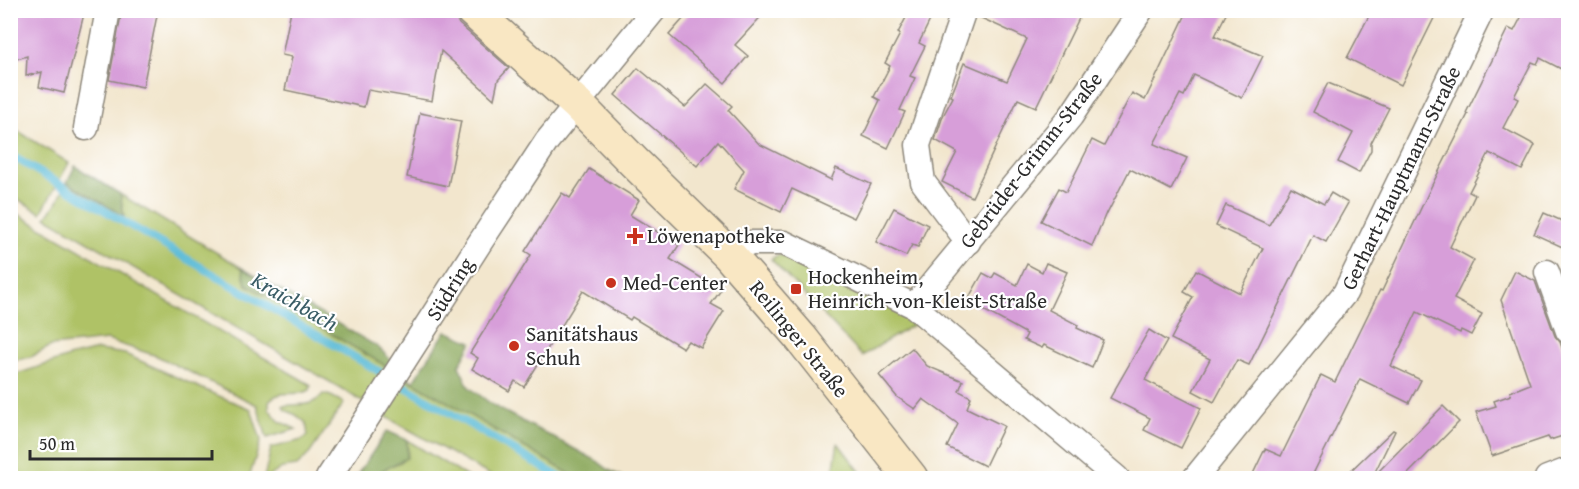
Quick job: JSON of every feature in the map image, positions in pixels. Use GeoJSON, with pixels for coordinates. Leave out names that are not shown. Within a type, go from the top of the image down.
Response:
{"type":"FeatureCollection","features":[{"type":"Feature","properties":{"kind":"main road","name":"Reilinger Straße"},"geometry":{"type":"LineString","coordinates":[[472,10],[577,104],[729,255],[801,338],[911,478]]}},
{"type":"Feature","properties":{"kind":"street"},"geometry":{"type":"LineString","coordinates":[[86,128],[108,10]]}},
{"type":"Feature","properties":{"kind":"street","name":"Südring"},"geometry":{"type":"LineString","coordinates":[[327,478],[547,141],[654,10]]}},
{"type":"Feature","properties":{"kind":"street"},"geometry":{"type":"LineString","coordinates":[[964,10],[918,145],[923,182],[968,242]]}},
{"type":"Feature","properties":{"kind":"street","name":"Gebrüder-Grimm-Straße"},"geometry":{"type":"LineString","coordinates":[[914,306],[1071,116],[1141,10]]}},
{"type":"Feature","properties":{"kind":"street","name":"Gerhart-Hauptmann-Straße"},"geometry":{"type":"LineString","coordinates":[[1195,478],[1345,293],[1482,10]]}},
{"type":"Feature","properties":{"kind":"street"},"geometry":{"type":"LineString","coordinates":[[729,255],[750,243],[784,243],[914,306],[1117,478]]}},
{"type":"Feature","properties":{"kind":"street"},"geometry":{"type":"LineString","coordinates":[[1547,272],[1569,331]]}},
{"type":"Feature","properties":{"kind":"street"},"geometry":{"type":"LineString","coordinates":[[1547,478],[1569,470]]}},
{"type":"Feature","properties":{"kind":"green space"},"geometry":{"type":"Polygon","coordinates":[[[10,126],[69,163],[41,213],[11,195],[10,126]]]}},
{"type":"Feature","properties":{"kind":"green space"},"geometry":{"type":"Polygon","coordinates":[[[75,166],[120,194],[124,216],[67,182],[75,166]]]}},
{"type":"Feature","properties":{"kind":"green space"},"geometry":{"type":"Polygon","coordinates":[[[67,182],[124,215],[120,194],[242,268],[246,284],[577,478],[495,478],[390,419],[46,217],[58,201],[67,182]]]}},
{"type":"Feature","properties":{"kind":"green space"},"geometry":{"type":"Polygon","coordinates":[[[11,210],[311,385],[310,390],[305,392],[278,395],[269,401],[269,409],[279,421],[296,429],[267,438],[257,405],[157,356],[107,340],[51,346],[31,357],[11,361],[11,210]]]}},
{"type":"Feature","properties":{"kind":"green space"},"geometry":{"type":"Polygon","coordinates":[[[778,255],[793,257],[918,322],[862,356],[771,259],[778,255]]]}},
{"type":"Feature","properties":{"kind":"green space"},"geometry":{"type":"Polygon","coordinates":[[[242,268],[378,347],[413,382],[246,284],[242,268]]]}},
{"type":"Feature","properties":{"kind":"green space"},"geometry":{"type":"Polygon","coordinates":[[[446,331],[472,342],[459,366],[469,387],[494,406],[624,478],[577,478],[413,382],[446,331]]]}},
{"type":"Feature","properties":{"kind":"green space"},"geometry":{"type":"Polygon","coordinates":[[[98,350],[125,354],[251,409],[261,440],[249,478],[11,478],[11,374],[98,350]]]}},
{"type":"Feature","properties":{"kind":"green space"},"geometry":{"type":"Polygon","coordinates":[[[323,394],[344,403],[310,453],[297,466],[282,468],[264,478],[271,448],[302,440],[308,436],[306,423],[285,410],[283,406],[310,403],[323,394]]]}},
{"type":"Feature","properties":{"kind":"green space"},"geometry":{"type":"Polygon","coordinates":[[[387,431],[407,440],[407,458],[386,468],[374,478],[355,478],[387,431]]]}},
{"type":"Feature","properties":{"kind":"green space"},"geometry":{"type":"Polygon","coordinates":[[[407,440],[469,478],[374,478],[386,468],[401,462],[408,453],[407,440]]]}},
{"type":"Feature","properties":{"kind":"green space"},"geometry":{"type":"Polygon","coordinates":[[[838,443],[865,478],[832,478],[838,443]]]}},
{"type":"Feature","properties":{"kind":"building"},"geometry":{"type":"Polygon","coordinates":[[[10,10],[85,10],[64,93],[39,87],[42,72],[26,76],[27,56],[10,61],[10,10]]]}},
{"type":"Feature","properties":{"kind":"building"},"geometry":{"type":"Polygon","coordinates":[[[122,10],[158,10],[143,87],[109,80],[122,10]]]}},
{"type":"Feature","properties":{"kind":"building"},"geometry":{"type":"Polygon","coordinates":[[[291,10],[449,10],[459,24],[509,68],[498,80],[494,99],[441,51],[432,101],[368,90],[364,107],[285,90],[292,57],[282,55],[291,10]]]}},
{"type":"Feature","properties":{"kind":"building"},"geometry":{"type":"Polygon","coordinates":[[[691,10],[767,10],[735,45],[748,56],[725,83],[669,35],[691,10]]]}},
{"type":"Feature","properties":{"kind":"building"},"geometry":{"type":"Polygon","coordinates":[[[910,10],[935,10],[919,43],[925,46],[910,76],[915,78],[900,110],[905,112],[888,148],[863,136],[880,100],[874,97],[890,66],[885,63],[910,10]]]}},
{"type":"Feature","properties":{"kind":"building"},"geometry":{"type":"Polygon","coordinates":[[[978,10],[1083,10],[1036,107],[1018,99],[972,197],[942,182],[957,152],[935,140],[943,116],[953,97],[951,96],[964,63],[1007,81],[1027,39],[977,16],[978,10]]]}},
{"type":"Feature","properties":{"kind":"building"},"geometry":{"type":"Polygon","coordinates":[[[1188,10],[1228,10],[1215,36],[1263,56],[1242,98],[1194,75],[1184,96],[1180,94],[1154,144],[1187,158],[1171,190],[1130,169],[1106,213],[1092,246],[1041,221],[1059,188],[1066,192],[1092,140],[1104,146],[1132,93],[1145,100],[1188,10]]]}},
{"type":"Feature","properties":{"kind":"building"},"geometry":{"type":"Polygon","coordinates":[[[1372,10],[1438,10],[1401,85],[1347,58],[1372,10]]]}},
{"type":"Feature","properties":{"kind":"building"},"geometry":{"type":"Polygon","coordinates":[[[1525,10],[1569,10],[1569,73],[1540,58],[1537,64],[1532,62],[1514,97],[1518,99],[1503,128],[1535,145],[1522,170],[1489,153],[1469,192],[1475,195],[1450,247],[1474,260],[1454,299],[1482,314],[1471,335],[1461,330],[1460,333],[1417,312],[1391,366],[1421,380],[1409,403],[1360,379],[1311,478],[1251,478],[1265,449],[1281,456],[1321,375],[1335,382],[1380,290],[1382,291],[1508,28],[1514,31],[1525,10]]]}},
{"type":"Feature","properties":{"kind":"building"},"geometry":{"type":"Polygon","coordinates":[[[638,68],[685,107],[707,84],[732,106],[728,110],[759,144],[831,180],[836,168],[871,184],[854,218],[792,189],[781,212],[734,189],[744,170],[718,141],[697,166],[615,95],[638,68]]]}},
{"type":"Feature","properties":{"kind":"building"},"geometry":{"type":"Polygon","coordinates":[[[1328,83],[1389,108],[1359,173],[1338,162],[1353,133],[1313,112],[1328,83]]]}},
{"type":"Feature","properties":{"kind":"building"},"geometry":{"type":"Polygon","coordinates":[[[420,113],[461,121],[448,186],[407,177],[420,113]]]}},
{"type":"Feature","properties":{"kind":"building","name":"Med-Center"},"geometry":{"type":"Polygon","coordinates":[[[589,169],[639,200],[630,215],[679,245],[670,259],[721,290],[711,304],[724,311],[701,348],[688,341],[683,348],[632,317],[630,320],[583,291],[524,387],[515,381],[509,391],[472,369],[478,358],[470,353],[531,255],[525,251],[562,193],[570,198],[589,169]]]}},
{"type":"Feature","properties":{"kind":"building"},"geometry":{"type":"Polygon","coordinates":[[[1291,187],[1324,204],[1331,193],[1348,203],[1326,242],[1313,235],[1249,365],[1237,360],[1214,402],[1193,391],[1210,359],[1171,339],[1193,297],[1184,292],[1196,270],[1240,293],[1263,248],[1216,226],[1226,205],[1269,225],[1291,187]]]}},
{"type":"Feature","properties":{"kind":"building"},"geometry":{"type":"Polygon","coordinates":[[[894,208],[928,225],[918,247],[912,245],[906,256],[876,242],[894,208]]]}},
{"type":"Feature","properties":{"kind":"building"},"geometry":{"type":"Polygon","coordinates":[[[1544,213],[1569,224],[1569,250],[1534,234],[1544,213]]]}},
{"type":"Feature","properties":{"kind":"building"},"geometry":{"type":"Polygon","coordinates":[[[1046,263],[1067,272],[1049,310],[1078,325],[1077,328],[1103,340],[1092,368],[1044,345],[1042,348],[1024,340],[1027,334],[967,301],[983,273],[992,278],[995,273],[1017,285],[1027,264],[1042,272],[1046,263]]]}},
{"type":"Feature","properties":{"kind":"building"},"geometry":{"type":"Polygon","coordinates":[[[1515,271],[1535,281],[1569,367],[1569,434],[1550,440],[1548,437],[1492,456],[1476,412],[1496,406],[1494,401],[1511,395],[1510,392],[1530,384],[1501,300],[1515,271]]]}},
{"type":"Feature","properties":{"kind":"building"},"geometry":{"type":"Polygon","coordinates":[[[1149,330],[1167,341],[1145,380],[1201,408],[1181,448],[1144,430],[1150,418],[1110,398],[1149,330]]]}},
{"type":"Feature","properties":{"kind":"building"},"geometry":{"type":"Polygon","coordinates":[[[912,348],[927,366],[963,381],[959,391],[971,397],[967,408],[1004,426],[985,466],[947,447],[958,424],[923,399],[915,409],[897,397],[879,375],[912,348]]]}},
{"type":"Feature","properties":{"kind":"building"},"geometry":{"type":"Polygon","coordinates":[[[1443,406],[1459,422],[1404,478],[1372,478],[1443,406]]]}},
{"type":"Feature","properties":{"kind":"building"},"geometry":{"type":"Polygon","coordinates":[[[1393,430],[1395,431],[1372,478],[1343,478],[1393,430]]]}},
{"type":"Feature","properties":{"kind":"waterway","name":"Kraichbach"},"geometry":{"type":"LineString","coordinates":[[10,155],[561,478]]}},
{"type":"Feature","properties":{"kind":"place","name":"Löwenapotheke"},"geometry":{"type":"Point","coordinates":[635,236]}},
{"type":"Feature","properties":{"kind":"place","name":"Med-Center"},"geometry":{"type":"Point","coordinates":[611,283]}},
{"type":"Feature","properties":{"kind":"place","name":"Hockenheim, Heinrich-von-Kleist-Straße"},"geometry":{"type":"Point","coordinates":[796,289]}},
{"type":"Feature","properties":{"kind":"place","name":"Sanitätshaus Schuh"},"geometry":{"type":"Point","coordinates":[514,346]}}]}
